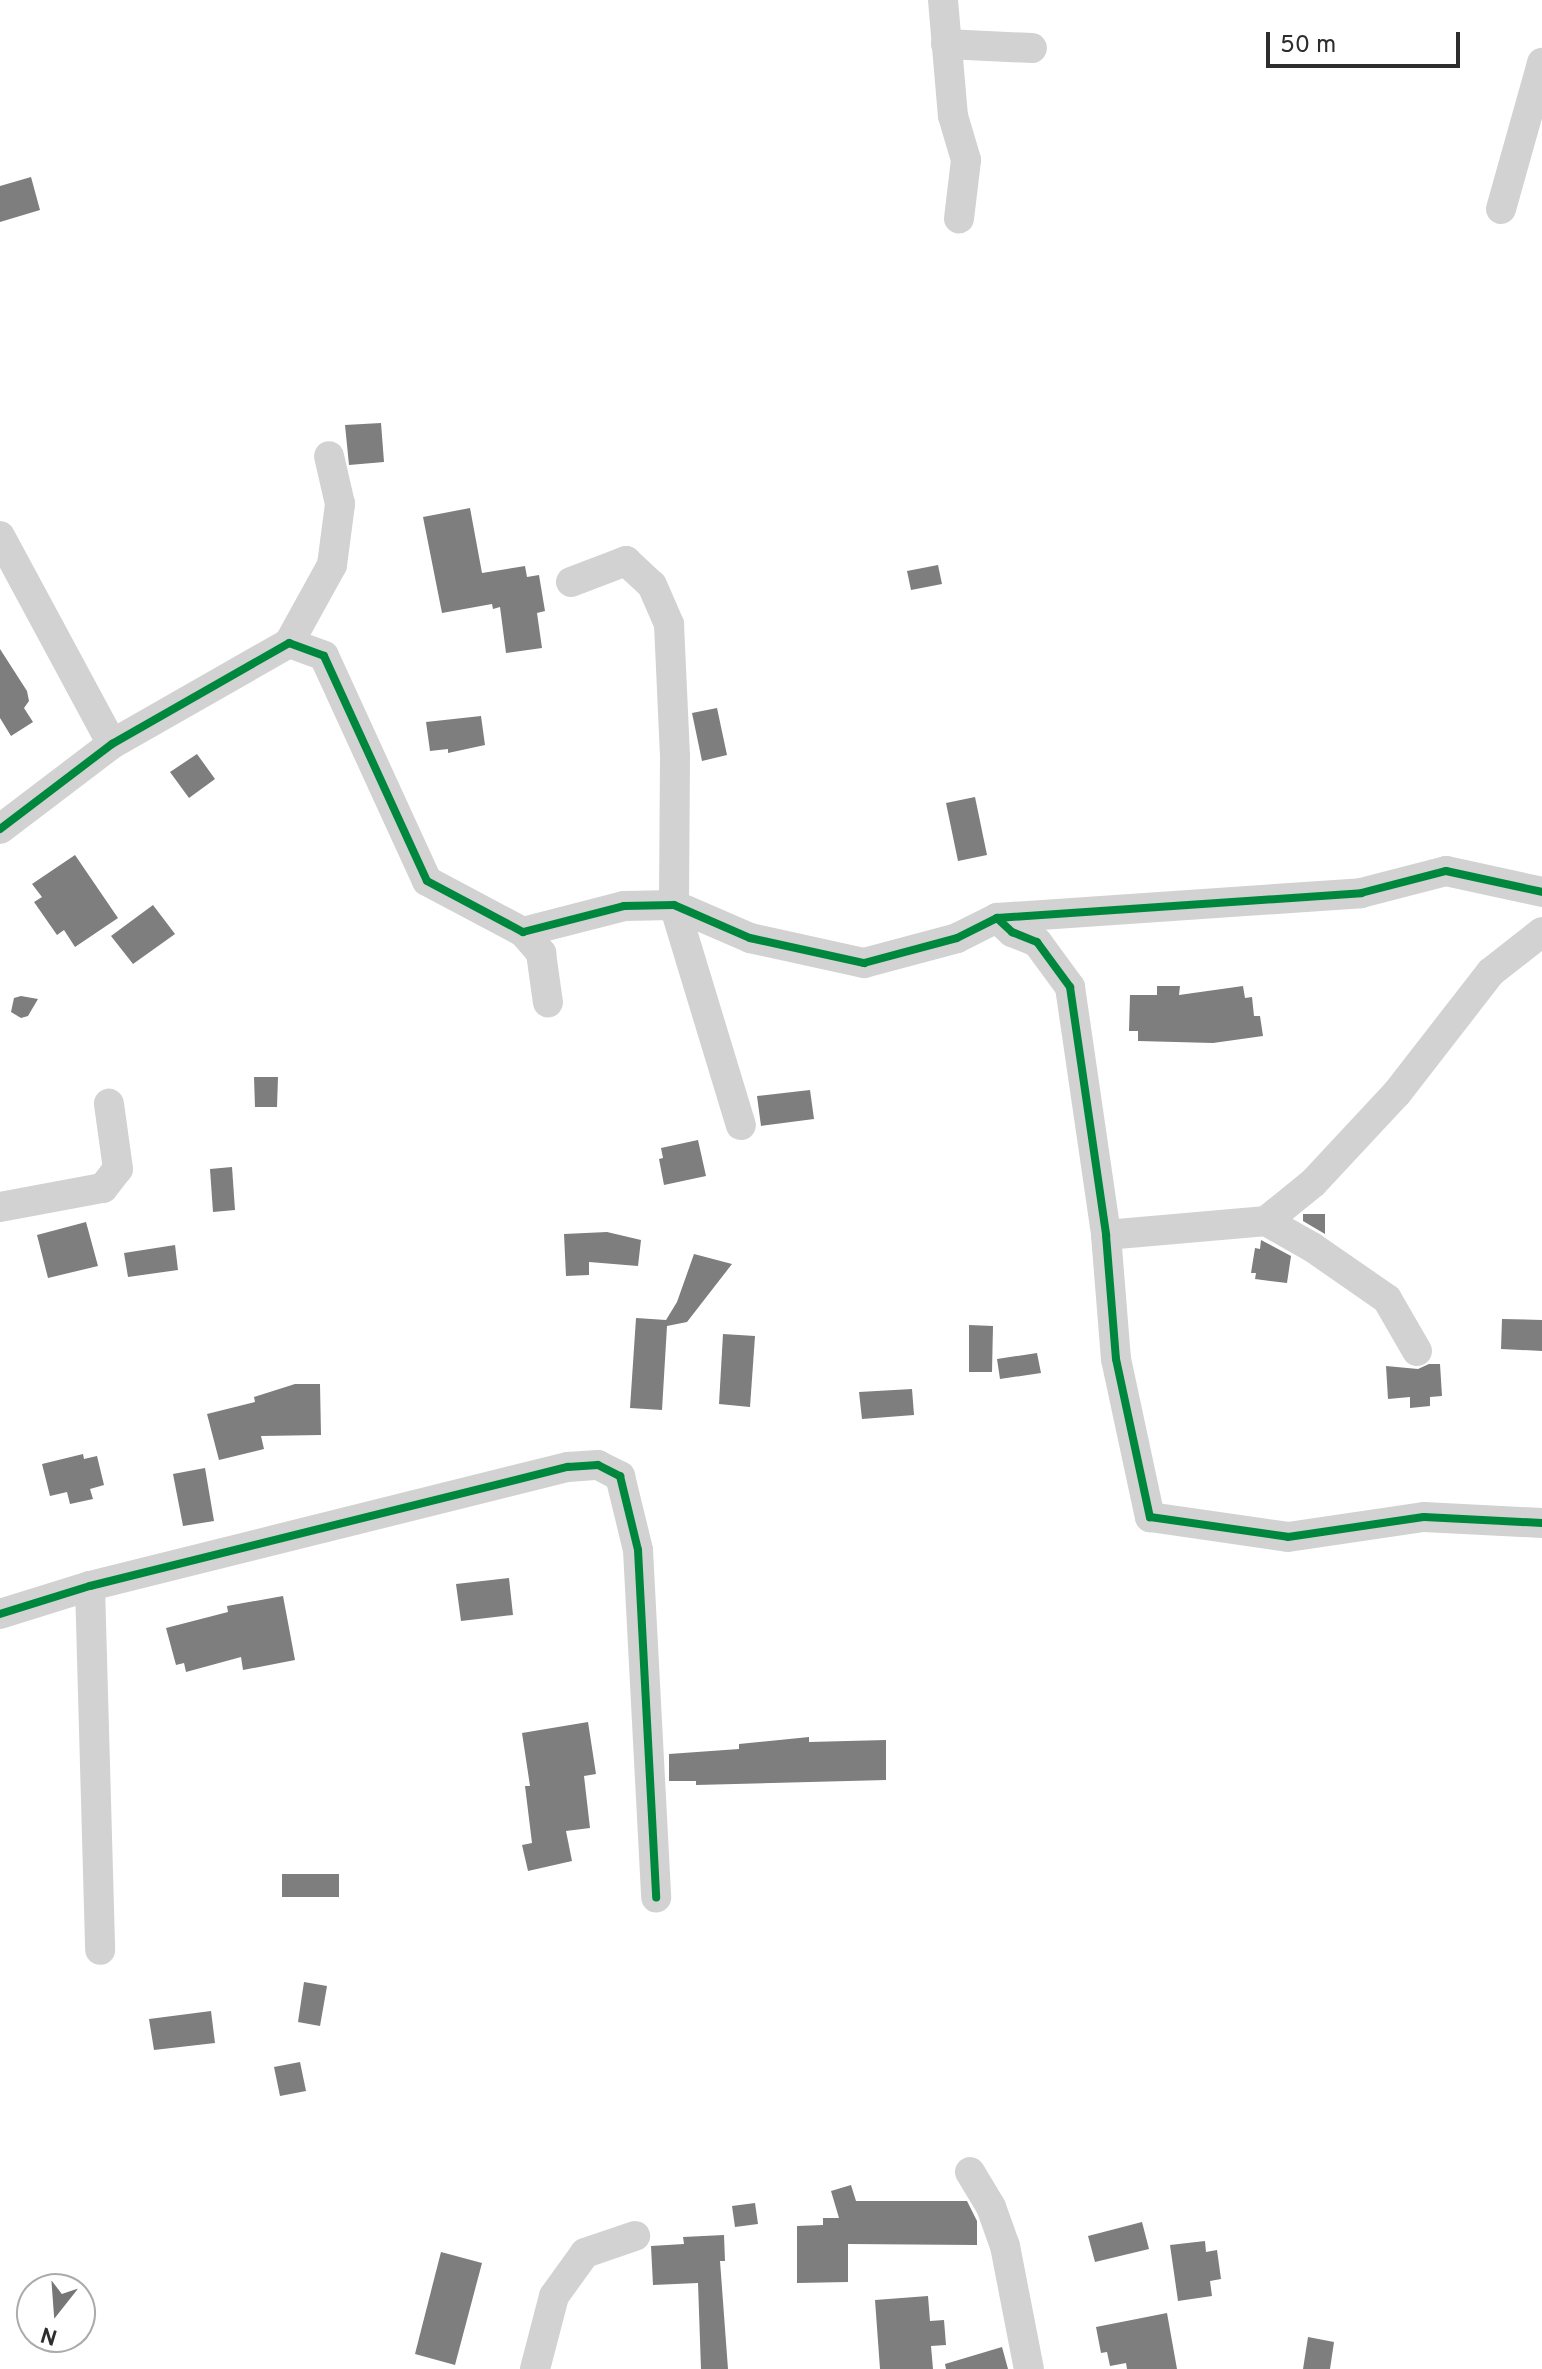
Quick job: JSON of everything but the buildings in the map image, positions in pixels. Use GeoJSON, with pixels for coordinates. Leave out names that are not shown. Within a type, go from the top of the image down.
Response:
{"type":"FeatureCollection","features":[{"type":"Feature","properties":{"kind":"street"},"geometry":{"type":"LineString","coordinates":[[943,0],[953,116],[966,160],[959,219]]}},
{"type":"Feature","properties":{"kind":"street"},"geometry":{"type":"LineString","coordinates":[[946,44],[1001,49],[1032,48]]}},
{"type":"Feature","properties":{"kind":"street"},"geometry":{"type":"LineString","coordinates":[[1501,209],[1542,63]]}},
{"type":"Feature","properties":{"kind":"street"},"geometry":{"type":"LineString","coordinates":[[0,829],[112,744],[289,643],[332,565],[340,504],[329,456]]}},
{"type":"Feature","properties":{"kind":"street"},"geometry":{"type":"LineString","coordinates":[[0,536],[112,744]]}},
{"type":"Feature","properties":{"kind":"street"},"geometry":{"type":"LineString","coordinates":[[571,582],[626,561],[652,585],[669,624],[675,756],[674,905],[741,1125]]}},
{"type":"Feature","properties":{"kind":"street"},"geometry":{"type":"LineString","coordinates":[[289,643],[324,656],[427,881],[523,932],[541,953],[548,1003]]}},
{"type":"Feature","properties":{"kind":"street"},"geometry":{"type":"LineString","coordinates":[[523,932],[624,906],[674,905],[750,938],[864,963],[957,938],[997,918],[1361,893],[1446,871],[1542,892]]}},
{"type":"Feature","properties":{"kind":"street"},"geometry":{"type":"LineString","coordinates":[[997,918],[1012,932],[1037,942],[1070,987],[1106,1235],[1116,1359],[1150,1517],[1288,1537],[1424,1517],[1542,1523]]}},
{"type":"Feature","properties":{"kind":"street"},"geometry":{"type":"LineString","coordinates":[[1106,1235],[1266,1221],[1313,1183],[1397,1093],[1491,972],[1542,932]]}},
{"type":"Feature","properties":{"kind":"street"},"geometry":{"type":"LineString","coordinates":[[0,1207],[103,1188],[118,1169],[109,1104]]}},
{"type":"Feature","properties":{"kind":"street"},"geometry":{"type":"LineString","coordinates":[[1266,1221],[1312,1247],[1387,1299],[1417,1351]]}},
{"type":"Feature","properties":{"kind":"street"},"geometry":{"type":"LineString","coordinates":[[0,1614],[90,1586],[568,1467],[598,1465],[620,1476],[638,1550],[656,1898]]}},
{"type":"Feature","properties":{"kind":"street"},"geometry":{"type":"LineString","coordinates":[[90,1586],[100,1950]]}},
{"type":"Feature","properties":{"kind":"street"},"geometry":{"type":"LineString","coordinates":[[970,2172],[991,2207],[1005,2246],[1029,2369]]}},
{"type":"Feature","properties":{"kind":"street"},"geometry":{"type":"LineString","coordinates":[[535,2369],[554,2296],[585,2253],[635,2236]]}},
{"type":"Feature","properties":{"kind":"cycle path"},"geometry":{"type":"LineString","coordinates":[[0,829],[112,744],[289,643],[324,656],[427,881],[523,932],[624,906],[674,905],[750,938],[864,963],[957,938],[997,918],[1361,893],[1446,871],[1542,892]]}},
{"type":"Feature","properties":{"kind":"cycle path"},"geometry":{"type":"LineString","coordinates":[[997,918],[1012,932],[1037,942],[1070,987],[1106,1235],[1116,1359],[1150,1517],[1288,1537],[1424,1517],[1542,1523]]}},
{"type":"Feature","properties":{"kind":"cycle path"},"geometry":{"type":"LineString","coordinates":[[0,1614],[90,1586],[568,1467],[598,1465],[620,1476],[638,1550],[656,1898]]}}]}
